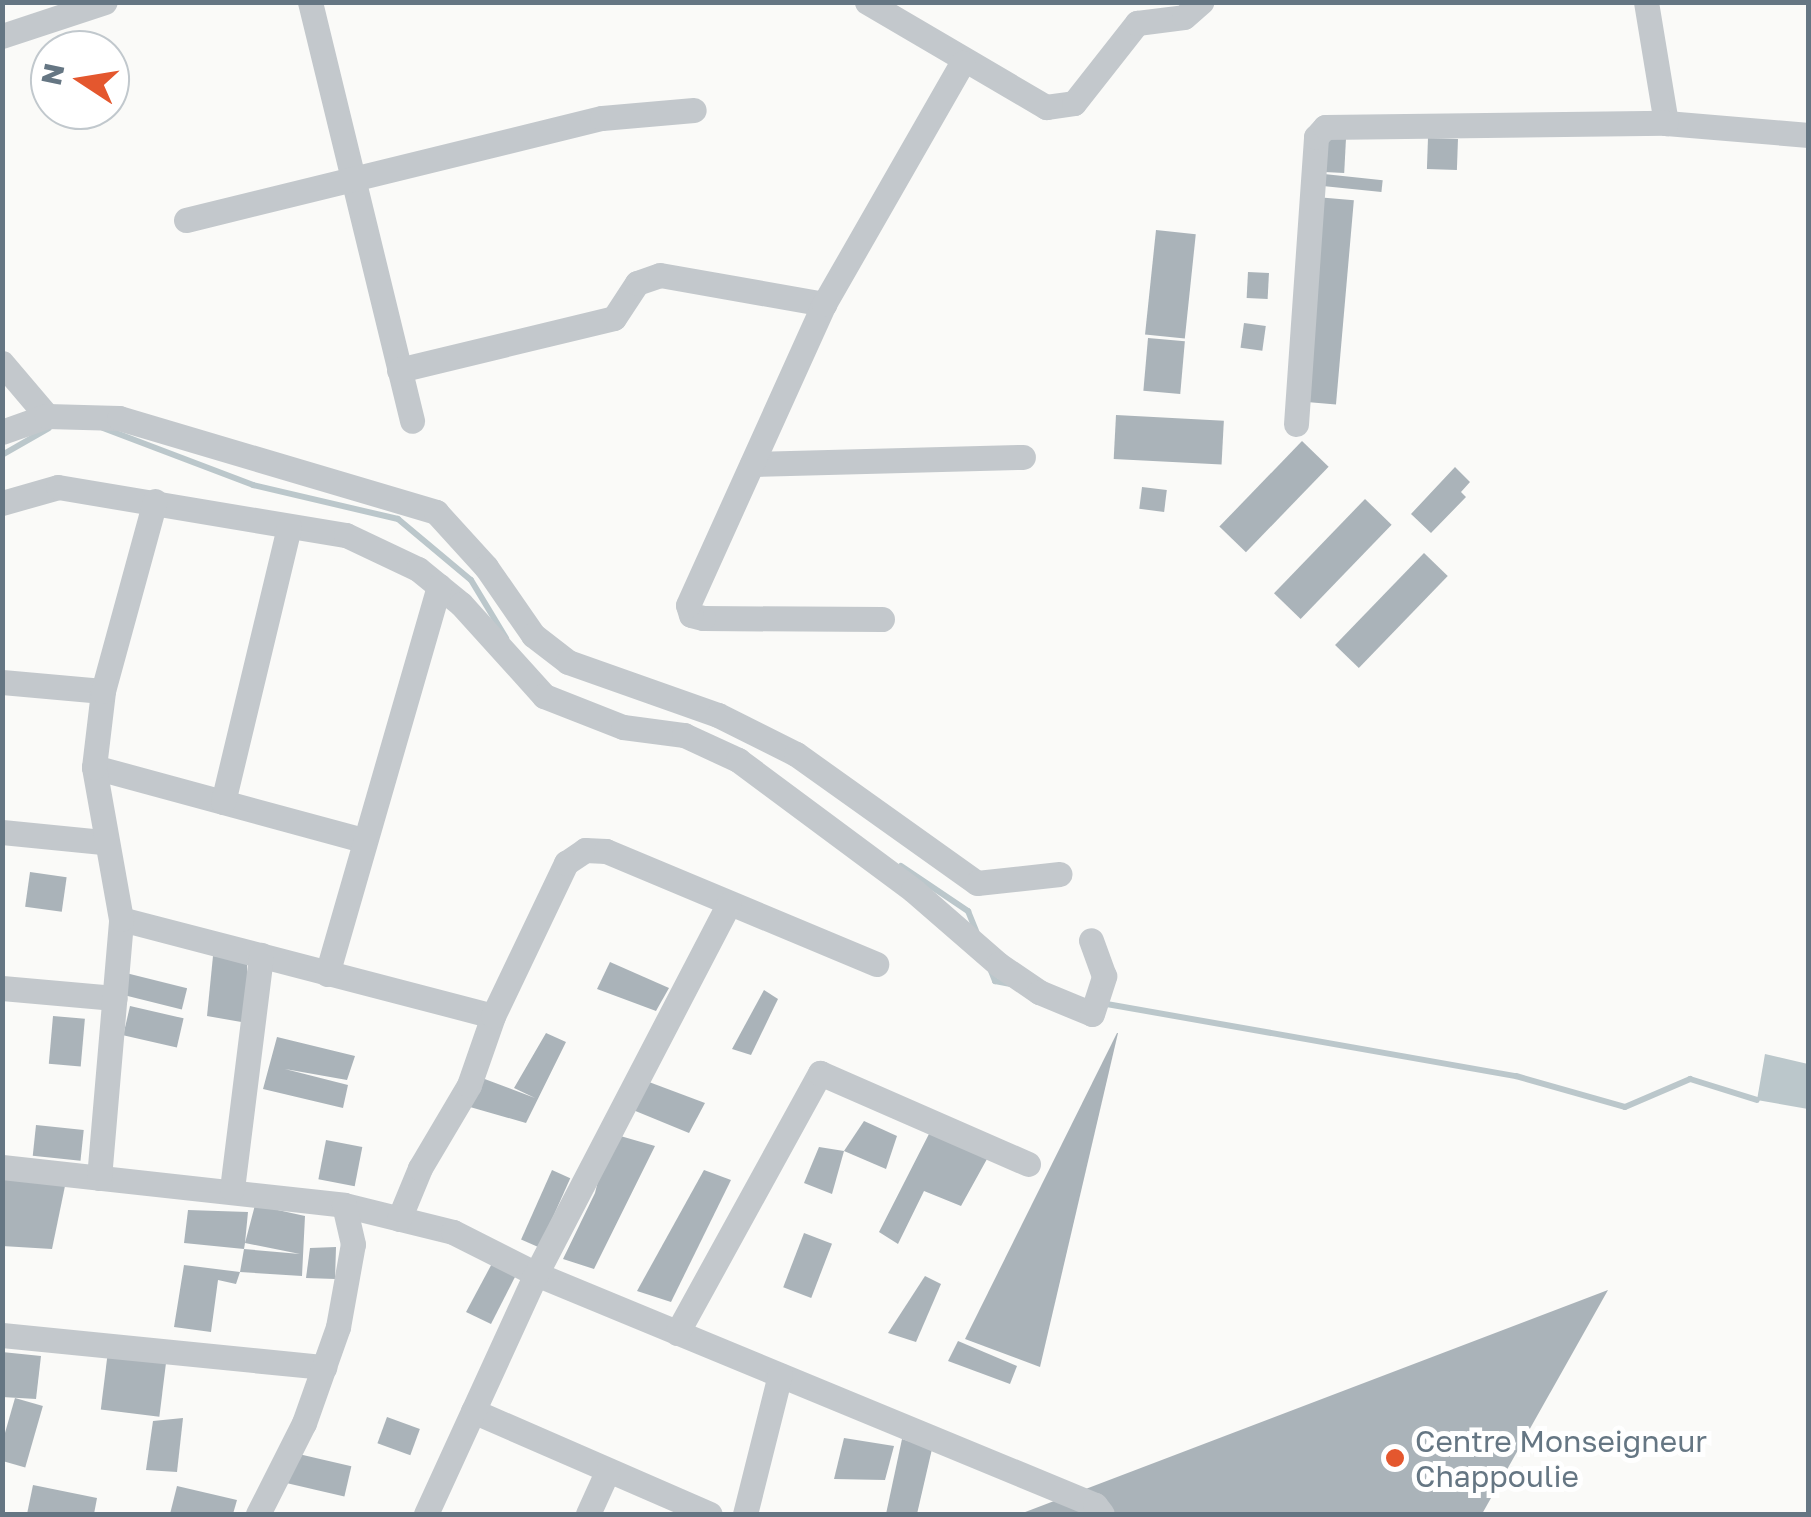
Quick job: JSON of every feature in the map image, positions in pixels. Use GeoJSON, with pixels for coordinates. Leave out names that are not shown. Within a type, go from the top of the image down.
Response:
{"type":"FeatureCollection","features":[{"type":"Feature","properties":{"kind":"street"},"geometry":{"type":"LineString","coordinates":[[2,36],[105,2]]}},
{"type":"Feature","properties":{"kind":"street"},"geometry":{"type":"LineString","coordinates":[[310,2],[412,421]]}},
{"type":"Feature","properties":{"kind":"street"},"geometry":{"type":"LineString","coordinates":[[867,2],[1030,102],[1062,107],[1090,87],[1138,22],[1184,18],[1201,2]]}},
{"type":"Feature","properties":{"kind":"street"},"geometry":{"type":"LineString","coordinates":[[1646,2],[1666,123]]}},
{"type":"Feature","properties":{"kind":"street"},"geometry":{"type":"LineString","coordinates":[[882,619],[691,614],[688,605],[824,304],[962,62]]}},
{"type":"Feature","properties":{"kind":"street"},"geometry":{"type":"LineString","coordinates":[[186,220],[352,176],[602,118],[694,110]]}},
{"type":"Feature","properties":{"kind":"street"},"geometry":{"type":"LineString","coordinates":[[1296,424],[1316,137],[1324,127],[1666,123],[1808,135]]}},
{"type":"Feature","properties":{"kind":"street"},"geometry":{"type":"LineString","coordinates":[[399,370],[614,318],[637,283],[660,274],[824,304]]}},
{"type":"Feature","properties":{"kind":"street"},"geometry":{"type":"LineString","coordinates":[[2,363],[47,416]]}},
{"type":"Feature","properties":{"kind":"street"},"geometry":{"type":"LineString","coordinates":[[2,432],[47,416],[119,418],[436,512],[486,567],[534,635],[568,662],[718,715],[796,754],[978,884],[1060,874]]}},
{"type":"Feature","properties":{"kind":"street"},"geometry":{"type":"LineString","coordinates":[[752,464],[1023,457]]}},
{"type":"Feature","properties":{"kind":"street"},"geometry":{"type":"LineString","coordinates":[[2,502],[58,487],[346,535],[418,569],[439,586],[544,696],[604,722],[684,734],[738,760],[913,890],[998,964],[1039,992],[1092,1014],[1104,976],[1091,940]]}},
{"type":"Feature","properties":{"kind":"street"},"geometry":{"type":"LineString","coordinates":[[99,1178],[121,919],[103,842],[94,767],[102,691],[155,501]]}},
{"type":"Feature","properties":{"kind":"street"},"geometry":{"type":"LineString","coordinates":[[223,802],[289,527]]}},
{"type":"Feature","properties":{"kind":"street"},"geometry":{"type":"LineString","coordinates":[[327,974],[439,586]]}},
{"type":"Feature","properties":{"kind":"street"},"geometry":{"type":"LineString","coordinates":[[2,682],[102,691]]}},
{"type":"Feature","properties":{"kind":"street"},"geometry":{"type":"LineString","coordinates":[[94,767],[363,840]]}},
{"type":"Feature","properties":{"kind":"street"},"geometry":{"type":"LineString","coordinates":[[2,832],[103,842]]}},
{"type":"Feature","properties":{"kind":"street"},"geometry":{"type":"LineString","coordinates":[[399,1219],[420,1168],[469,1086],[493,1016],[566,863],[584,850],[606,851],[876,964]]}},
{"type":"Feature","properties":{"kind":"street"},"geometry":{"type":"LineString","coordinates":[[426,1514],[536,1274],[729,904]]}},
{"type":"Feature","properties":{"kind":"street"},"geometry":{"type":"LineString","coordinates":[[121,919],[493,1016]]}},
{"type":"Feature","properties":{"kind":"street"},"geometry":{"type":"LineString","coordinates":[[232,1190],[261,955]]}},
{"type":"Feature","properties":{"kind":"street"},"geometry":{"type":"LineString","coordinates":[[2,988],[115,998]]}},
{"type":"Feature","properties":{"kind":"street"},"geometry":{"type":"LineString","coordinates":[[677,1333],[813,1077],[832,1075],[1028,1164]]}},
{"type":"Feature","properties":{"kind":"street"},"geometry":{"type":"LineString","coordinates":[[2,1167],[344,1205],[453,1232],[536,1274],[1094,1505],[1102,1514]]}},
{"type":"Feature","properties":{"kind":"street"},"geometry":{"type":"LineString","coordinates":[[258,1514],[304,1423],[324,1367],[352,1244],[344,1205]]}},
{"type":"Feature","properties":{"kind":"street"},"geometry":{"type":"LineString","coordinates":[[2,1335],[324,1367]]}},
{"type":"Feature","properties":{"kind":"street"},"geometry":{"type":"LineString","coordinates":[[745,1514],[780,1375]]}},
{"type":"Feature","properties":{"kind":"street"},"geometry":{"type":"LineString","coordinates":[[473,1410],[710,1514]]}},
{"type":"Feature","properties":{"kind":"street"},"geometry":{"type":"LineString","coordinates":[[588,1514],[608,1470]]}},
{"type":"Feature","properties":{"kind":"shaded area"},"geometry":{"type":"Polygon","coordinates":[[[1765,1054],[1808,1064],[1808,1109],[1757,1100],[1765,1054]]]}},
{"type":"Feature","properties":{"kind":"building"},"geometry":{"type":"Polygon","coordinates":[[[1326,138],[1346,139],[1344,173],[1324,172],[1326,138]]]}},
{"type":"Feature","properties":{"kind":"building"},"geometry":{"type":"Polygon","coordinates":[[[1428,138],[1458,139],[1457,170],[1427,169],[1428,138]]]}},
{"type":"Feature","properties":{"kind":"building"},"geometry":{"type":"Polygon","coordinates":[[[1324,174],[1383,180],[1381,192],[1323,186],[1324,174]]]}},
{"type":"Feature","properties":{"kind":"building"},"geometry":{"type":"Polygon","coordinates":[[[1316,197],[1354,200],[1336,405],[1298,401],[1316,197]]]}},
{"type":"Feature","properties":{"kind":"building"},"geometry":{"type":"Polygon","coordinates":[[[1156,230],[1196,234],[1185,339],[1145,334],[1156,230]]]}},
{"type":"Feature","properties":{"kind":"building"},"geometry":{"type":"Polygon","coordinates":[[[1248,272],[1269,273],[1268,299],[1247,298],[1248,272]]]}},
{"type":"Feature","properties":{"kind":"building"},"geometry":{"type":"Polygon","coordinates":[[[1244,323],[1266,326],[1262,351],[1241,348],[1244,323]]]}},
{"type":"Feature","properties":{"kind":"building"},"geometry":{"type":"Polygon","coordinates":[[[1148,338],[1185,341],[1180,394],[1143,391],[1148,338]]]}},
{"type":"Feature","properties":{"kind":"building"},"geometry":{"type":"Polygon","coordinates":[[[1116,415],[1224,421],[1222,465],[1114,459],[1116,415]]]}},
{"type":"Feature","properties":{"kind":"building"},"geometry":{"type":"Polygon","coordinates":[[[1302,441],[1329,467],[1246,552],[1219,527],[1302,441]]]}},
{"type":"Feature","properties":{"kind":"building"},"geometry":{"type":"Polygon","coordinates":[[[1455,467],[1470,482],[1461,492],[1466,497],[1431,533],[1411,514],[1455,467]]]}},
{"type":"Feature","properties":{"kind":"building"},"geometry":{"type":"Polygon","coordinates":[[[1142,487],[1167,490],[1164,512],[1139,509],[1142,487]]]}},
{"type":"Feature","properties":{"kind":"building"},"geometry":{"type":"Polygon","coordinates":[[[1365,499],[1392,525],[1301,619],[1274,593],[1365,499]]]}},
{"type":"Feature","properties":{"kind":"building"},"geometry":{"type":"Polygon","coordinates":[[[1424,553],[1448,576],[1359,668],[1335,645],[1424,553]]]}},
{"type":"Feature","properties":{"kind":"building"},"geometry":{"type":"Polygon","coordinates":[[[30,872],[67,877],[62,912],[25,907],[30,872]]]}},
{"type":"Feature","properties":{"kind":"building"},"geometry":{"type":"Polygon","coordinates":[[[213,956],[247,960],[247,1023],[207,1016],[213,956]]]}},
{"type":"Feature","properties":{"kind":"building"},"geometry":{"type":"Polygon","coordinates":[[[610,962],[669,988],[656,1011],[597,989],[610,962]]]}},
{"type":"Feature","properties":{"kind":"building"},"geometry":{"type":"Polygon","coordinates":[[[126,973],[187,988],[182,1010],[121,994],[126,973]]]}},
{"type":"Feature","properties":{"kind":"building"},"geometry":{"type":"Polygon","coordinates":[[[764,990],[778,999],[751,1055],[732,1049],[764,990]]]}},
{"type":"Feature","properties":{"kind":"building"},"geometry":{"type":"Polygon","coordinates":[[[130,1006],[184,1018],[177,1048],[123,1035],[130,1006]]]}},
{"type":"Feature","properties":{"kind":"building"},"geometry":{"type":"Polygon","coordinates":[[[53,1016],[85,1019],[81,1067],[49,1064],[53,1016]]]}},
{"type":"Feature","properties":{"kind":"building"},"geometry":{"type":"Polygon","coordinates":[[[546,1033],[566,1042],[526,1123],[470,1107],[482,1078],[535,1098],[514,1088],[546,1033]]]}},
{"type":"Feature","properties":{"kind":"building"},"geometry":{"type":"Polygon","coordinates":[[[1118,1033],[1040,1367],[965,1339],[1118,1033]]]}},
{"type":"Feature","properties":{"kind":"building"},"geometry":{"type":"Polygon","coordinates":[[[277,1037],[355,1056],[347,1080],[285,1069],[348,1085],[343,1108],[263,1089],[277,1037]]]}},
{"type":"Feature","properties":{"kind":"building"},"geometry":{"type":"Polygon","coordinates":[[[649,1082],[705,1103],[689,1133],[633,1110],[649,1082]]]}},
{"type":"Feature","properties":{"kind":"building"},"geometry":{"type":"Polygon","coordinates":[[[864,1121],[897,1136],[886,1169],[844,1151],[864,1121]]]}},
{"type":"Feature","properties":{"kind":"building"},"geometry":{"type":"Polygon","coordinates":[[[36,1125],[84,1130],[80,1161],[33,1156],[36,1125]]]}},
{"type":"Feature","properties":{"kind":"building"},"geometry":{"type":"Polygon","coordinates":[[[931,1130],[987,1159],[961,1206],[924,1191],[898,1244],[879,1232],[931,1130]]]}},
{"type":"Feature","properties":{"kind":"building"},"geometry":{"type":"Polygon","coordinates":[[[610,1133],[655,1146],[594,1269],[563,1259],[595,1193],[610,1133]]]}},
{"type":"Feature","properties":{"kind":"building"},"geometry":{"type":"Polygon","coordinates":[[[326,1140],[362,1147],[355,1186],[318,1179],[326,1140]]]}},
{"type":"Feature","properties":{"kind":"building"},"geometry":{"type":"Polygon","coordinates":[[[819,1147],[844,1151],[832,1194],[804,1183],[819,1147]]]}},
{"type":"Feature","properties":{"kind":"building"},"geometry":{"type":"Polygon","coordinates":[[[552,1170],[570,1178],[539,1248],[521,1239],[552,1170]]]}},
{"type":"Feature","properties":{"kind":"building"},"geometry":{"type":"Polygon","coordinates":[[[704,1170],[731,1180],[671,1302],[637,1291],[704,1170]]]}},
{"type":"Feature","properties":{"kind":"building"},"geometry":{"type":"Polygon","coordinates":[[[2,1178],[65,1186],[52,1249],[2,1246],[2,1178]]]}},
{"type":"Feature","properties":{"kind":"building"},"geometry":{"type":"Polygon","coordinates":[[[255,1205],[305,1216],[302,1276],[240,1272],[244,1249],[300,1254],[245,1243],[255,1205]]]}},
{"type":"Feature","properties":{"kind":"building"},"geometry":{"type":"Polygon","coordinates":[[[188,1210],[248,1212],[244,1249],[184,1243],[188,1210]]]}},
{"type":"Feature","properties":{"kind":"building"},"geometry":{"type":"Polygon","coordinates":[[[804,1233],[832,1244],[811,1298],[783,1287],[804,1233]]]}},
{"type":"Feature","properties":{"kind":"building"},"geometry":{"type":"Polygon","coordinates":[[[336,1247],[335,1279],[306,1278],[310,1248],[336,1247]]]}},
{"type":"Feature","properties":{"kind":"building"},"geometry":{"type":"Polygon","coordinates":[[[496,1256],[516,1275],[491,1324],[466,1312],[496,1256]]]}},
{"type":"Feature","properties":{"kind":"building"},"geometry":{"type":"Polygon","coordinates":[[[184,1265],[240,1272],[236,1284],[218,1280],[211,1332],[174,1327],[184,1265]]]}},
{"type":"Feature","properties":{"kind":"building"},"geometry":{"type":"Polygon","coordinates":[[[925,1276],[941,1284],[916,1342],[888,1333],[925,1276]]]}},
{"type":"Feature","properties":{"kind":"building"},"geometry":{"type":"Polygon","coordinates":[[[1608,1290],[1482,1514],[1020,1514],[1608,1290]]]}},
{"type":"Feature","properties":{"kind":"building"},"geometry":{"type":"Polygon","coordinates":[[[958,1341],[1017,1366],[1010,1384],[948,1361],[958,1341]]]}},
{"type":"Feature","properties":{"kind":"building"},"geometry":{"type":"Polygon","coordinates":[[[108,1351],[167,1358],[159,1417],[101,1410],[108,1351]]]}},
{"type":"Feature","properties":{"kind":"building"},"geometry":{"type":"Polygon","coordinates":[[[2,1352],[41,1356],[36,1399],[2,1397],[2,1352]]]}},
{"type":"Feature","properties":{"kind":"building"},"geometry":{"type":"Polygon","coordinates":[[[15,1398],[43,1406],[25,1468],[2,1461],[2,1443],[15,1398]]]}},
{"type":"Feature","properties":{"kind":"building"},"geometry":{"type":"Polygon","coordinates":[[[387,1417],[420,1429],[410,1455],[377,1443],[387,1417]]]}},
{"type":"Feature","properties":{"kind":"building"},"geometry":{"type":"Polygon","coordinates":[[[183,1418],[177,1472],[146,1470],[153,1421],[183,1418]]]}},
{"type":"Feature","properties":{"kind":"building"},"geometry":{"type":"Polygon","coordinates":[[[844,1438],[894,1446],[885,1480],[834,1479],[844,1438]]]}},
{"type":"Feature","properties":{"kind":"building"},"geometry":{"type":"Polygon","coordinates":[[[902,1439],[932,1449],[917,1514],[886,1514],[902,1439]]]}},
{"type":"Feature","properties":{"kind":"building"},"geometry":{"type":"Polygon","coordinates":[[[290,1452],[351,1466],[344,1496],[283,1482],[290,1452]]]}},
{"type":"Feature","properties":{"kind":"building"},"geometry":{"type":"Polygon","coordinates":[[[33,1485],[97,1498],[94,1514],[27,1514],[33,1485]]]}},
{"type":"Feature","properties":{"kind":"building"},"geometry":{"type":"Polygon","coordinates":[[[177,1486],[237,1500],[233,1514],[170,1514],[177,1486]]]}},
{"type":"Feature","properties":{"kind":"waterway"},"geometry":{"type":"LineString","coordinates":[[2,455],[49,428]]}},
{"type":"Feature","properties":{"kind":"waterway"},"geometry":{"type":"LineString","coordinates":[[103,428],[253,485],[398,519],[471,580],[506,638]]}},
{"type":"Feature","properties":{"kind":"waterway"},"geometry":{"type":"LineString","coordinates":[[901,866],[968,911],[976,931]]}},
{"type":"Feature","properties":{"kind":"waterway"},"geometry":{"type":"LineString","coordinates":[[991,971],[995,981],[1011,984]]}},
{"type":"Feature","properties":{"kind":"waterway"},"geometry":{"type":"LineString","coordinates":[[1101,1003],[1516,1076],[1625,1107],[1690,1079],[1757,1100]]}},
{"type":"Feature","properties":{"kind":"place","name":"Centre Monseigneur Chappoulie"},"geometry":{"type":"Point","coordinates":[1395,1458]}}]}
